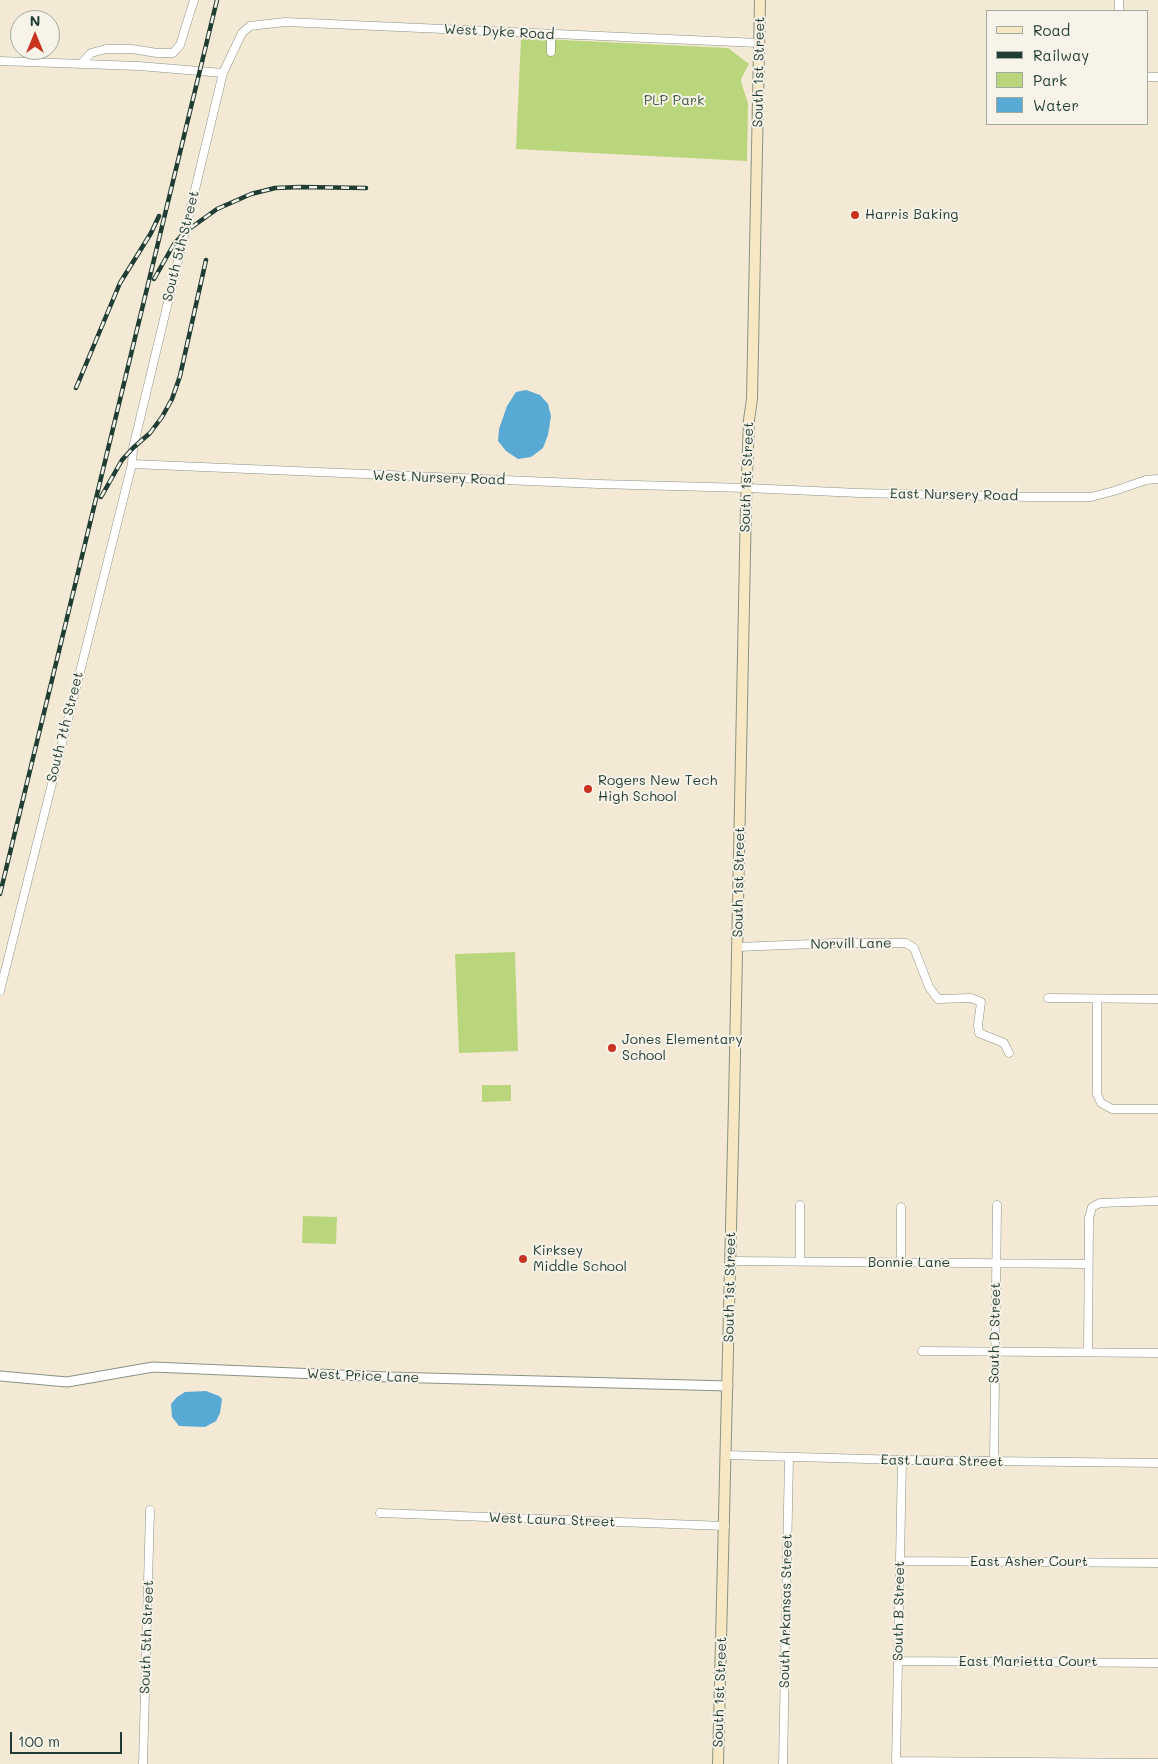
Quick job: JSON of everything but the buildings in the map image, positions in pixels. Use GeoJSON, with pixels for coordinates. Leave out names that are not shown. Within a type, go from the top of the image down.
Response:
{"type":"FeatureCollection","features":[{"type":"Feature","properties":{"kind":"main road","name":"South 1st Street"},"geometry":{"type":"LineString","coordinates":[[718,1764],[731,1262],[748,420],[752,399],[760,0]]}},
{"type":"Feature","properties":{"kind":"street"},"geometry":{"type":"LineString","coordinates":[[81,64],[91,53],[106,49],[132,49],[157,53],[173,53],[180,45],[194,0]]}},
{"type":"Feature","properties":{"kind":"street","name":"West Dyke Road"},"geometry":{"type":"LineString","coordinates":[[242,33],[250,26],[285,22],[760,43]]}},
{"type":"Feature","properties":{"kind":"street","name":"South 5th Street"},"geometry":{"type":"LineString","coordinates":[[132,464],[133,448],[223,73],[242,33]]}},
{"type":"Feature","properties":{"kind":"street"},"geometry":{"type":"LineString","coordinates":[[551,35],[551,52]]}},
{"type":"Feature","properties":{"kind":"street"},"geometry":{"type":"LineString","coordinates":[[0,61],[223,73]]}},
{"type":"Feature","properties":{"kind":"street","name":"West Nursery Road"},"geometry":{"type":"LineString","coordinates":[[132,464],[423,477],[747,488]]}},
{"type":"Feature","properties":{"kind":"street","name":"South 7th Street"},"geometry":{"type":"LineString","coordinates":[[0,991],[132,464]]}},
{"type":"Feature","properties":{"kind":"street","name":"East Nursery Road"},"geometry":{"type":"LineString","coordinates":[[747,488],[859,493],[1091,497],[1146,480],[1158,479]]}},
{"type":"Feature","properties":{"kind":"street","name":"Norvill Lane"},"geometry":{"type":"LineString","coordinates":[[738,947],[836,943],[906,944],[914,948],[929,987],[938,999],[971,998],[981,1002],[979,1032],[1004,1042],[1010,1053]]}},
{"type":"Feature","properties":{"kind":"street"},"geometry":{"type":"LineString","coordinates":[[1048,998],[1158,999]]}},
{"type":"Feature","properties":{"kind":"street"},"geometry":{"type":"LineString","coordinates":[[1097,999],[1096,1094],[1101,1103],[1112,1109],[1158,1109]]}},
{"type":"Feature","properties":{"kind":"street"},"geometry":{"type":"LineString","coordinates":[[1088,1352],[1088,1218],[1092,1207],[1100,1202],[1158,1202]]}},
{"type":"Feature","properties":{"kind":"street"},"geometry":{"type":"LineString","coordinates":[[800,1204],[800,1262]]}},
{"type":"Feature","properties":{"kind":"street","name":"South D Street"},"geometry":{"type":"LineString","coordinates":[[994,1462],[997,1204]]}},
{"type":"Feature","properties":{"kind":"street"},"geometry":{"type":"LineString","coordinates":[[901,1207],[901,1263]]}},
{"type":"Feature","properties":{"kind":"street","name":"Bonnie Lane"},"geometry":{"type":"LineString","coordinates":[[731,1262],[1087,1264]]}},
{"type":"Feature","properties":{"kind":"street"},"geometry":{"type":"LineString","coordinates":[[922,1351],[1158,1353]]}},
{"type":"Feature","properties":{"kind":"street","name":"West Price Lane"},"geometry":{"type":"LineString","coordinates":[[0,1375],[67,1382],[153,1367],[398,1378],[728,1386]]}},
{"type":"Feature","properties":{"kind":"street","name":"East Laura Street"},"geometry":{"type":"LineString","coordinates":[[726,1455],[994,1462],[1158,1463]]}},
{"type":"Feature","properties":{"kind":"street","name":"South Arkansas Street"},"geometry":{"type":"LineString","coordinates":[[783,1764],[789,1457]]}},
{"type":"Feature","properties":{"kind":"street","name":"South B Street"},"geometry":{"type":"LineString","coordinates":[[902,1460],[896,1761],[1158,1763]]}},
{"type":"Feature","properties":{"kind":"street","name":"South 5th Street"},"geometry":{"type":"LineString","coordinates":[[143,1764],[150,1510]]}},
{"type":"Feature","properties":{"kind":"street","name":"West Laura Street"},"geometry":{"type":"LineString","coordinates":[[380,1513],[725,1526]]}},
{"type":"Feature","properties":{"kind":"street","name":"East Asher Court"},"geometry":{"type":"LineString","coordinates":[[900,1561],[1158,1563]]}},
{"type":"Feature","properties":{"kind":"street","name":"East Marietta Court"},"geometry":{"type":"LineString","coordinates":[[898,1661],[1158,1663]]}},
{"type":"Feature","properties":{"kind":"green space","name":"PLP Park"},"geometry":{"type":"Polygon","coordinates":[[[521,38],[728,48],[749,64],[741,79],[748,103],[747,161],[516,149],[521,38]]]}},
{"type":"Feature","properties":{"kind":"green space"},"geometry":{"type":"Polygon","coordinates":[[[515,952],[518,1051],[459,1053],[455,954],[515,952]]]}},
{"type":"Feature","properties":{"kind":"green space"},"geometry":{"type":"Polygon","coordinates":[[[482,1085],[511,1085],[511,1101],[482,1102],[482,1085]]]}},
{"type":"Feature","properties":{"kind":"green space"},"geometry":{"type":"Polygon","coordinates":[[[303,1216],[337,1217],[336,1244],[302,1243],[303,1216]]]}},
{"type":"Feature","properties":{"kind":"water"},"geometry":{"type":"Polygon","coordinates":[[[526,390],[540,395],[548,404],[551,416],[548,435],[543,448],[531,457],[518,459],[506,451],[498,441],[499,429],[507,406],[516,392],[526,390]]]}},
{"type":"Feature","properties":{"kind":"water"},"geometry":{"type":"Polygon","coordinates":[[[206,1391],[222,1399],[220,1413],[216,1421],[205,1427],[179,1426],[172,1417],[171,1404],[185,1392],[206,1391]]]}},
{"type":"Feature","properties":{"kind":"railway"},"geometry":{"type":"LineString","coordinates":[[0,894],[217,0]]}},
{"type":"Feature","properties":{"kind":"railway"},"geometry":{"type":"LineString","coordinates":[[154,279],[174,244],[185,232],[217,209],[251,194],[275,188],[366,188]]}},
{"type":"Feature","properties":{"kind":"railway"},"geometry":{"type":"LineString","coordinates":[[76,388],[120,283],[151,233],[159,216]]}},
{"type":"Feature","properties":{"kind":"railway"},"geometry":{"type":"LineString","coordinates":[[101,497],[122,460],[150,433],[172,399],[180,376],[206,260]]}},
{"type":"Feature","properties":{"kind":"place","name":"Harris Baking"},"geometry":{"type":"Point","coordinates":[855,215]}},
{"type":"Feature","properties":{"kind":"place","name":"Rogers New Tech High School"},"geometry":{"type":"Point","coordinates":[588,789]}},
{"type":"Feature","properties":{"kind":"place","name":"Jones Elementary School"},"geometry":{"type":"Point","coordinates":[612,1048]}},
{"type":"Feature","properties":{"kind":"place","name":"Kirksey Middle School"},"geometry":{"type":"Point","coordinates":[523,1259]}}]}
